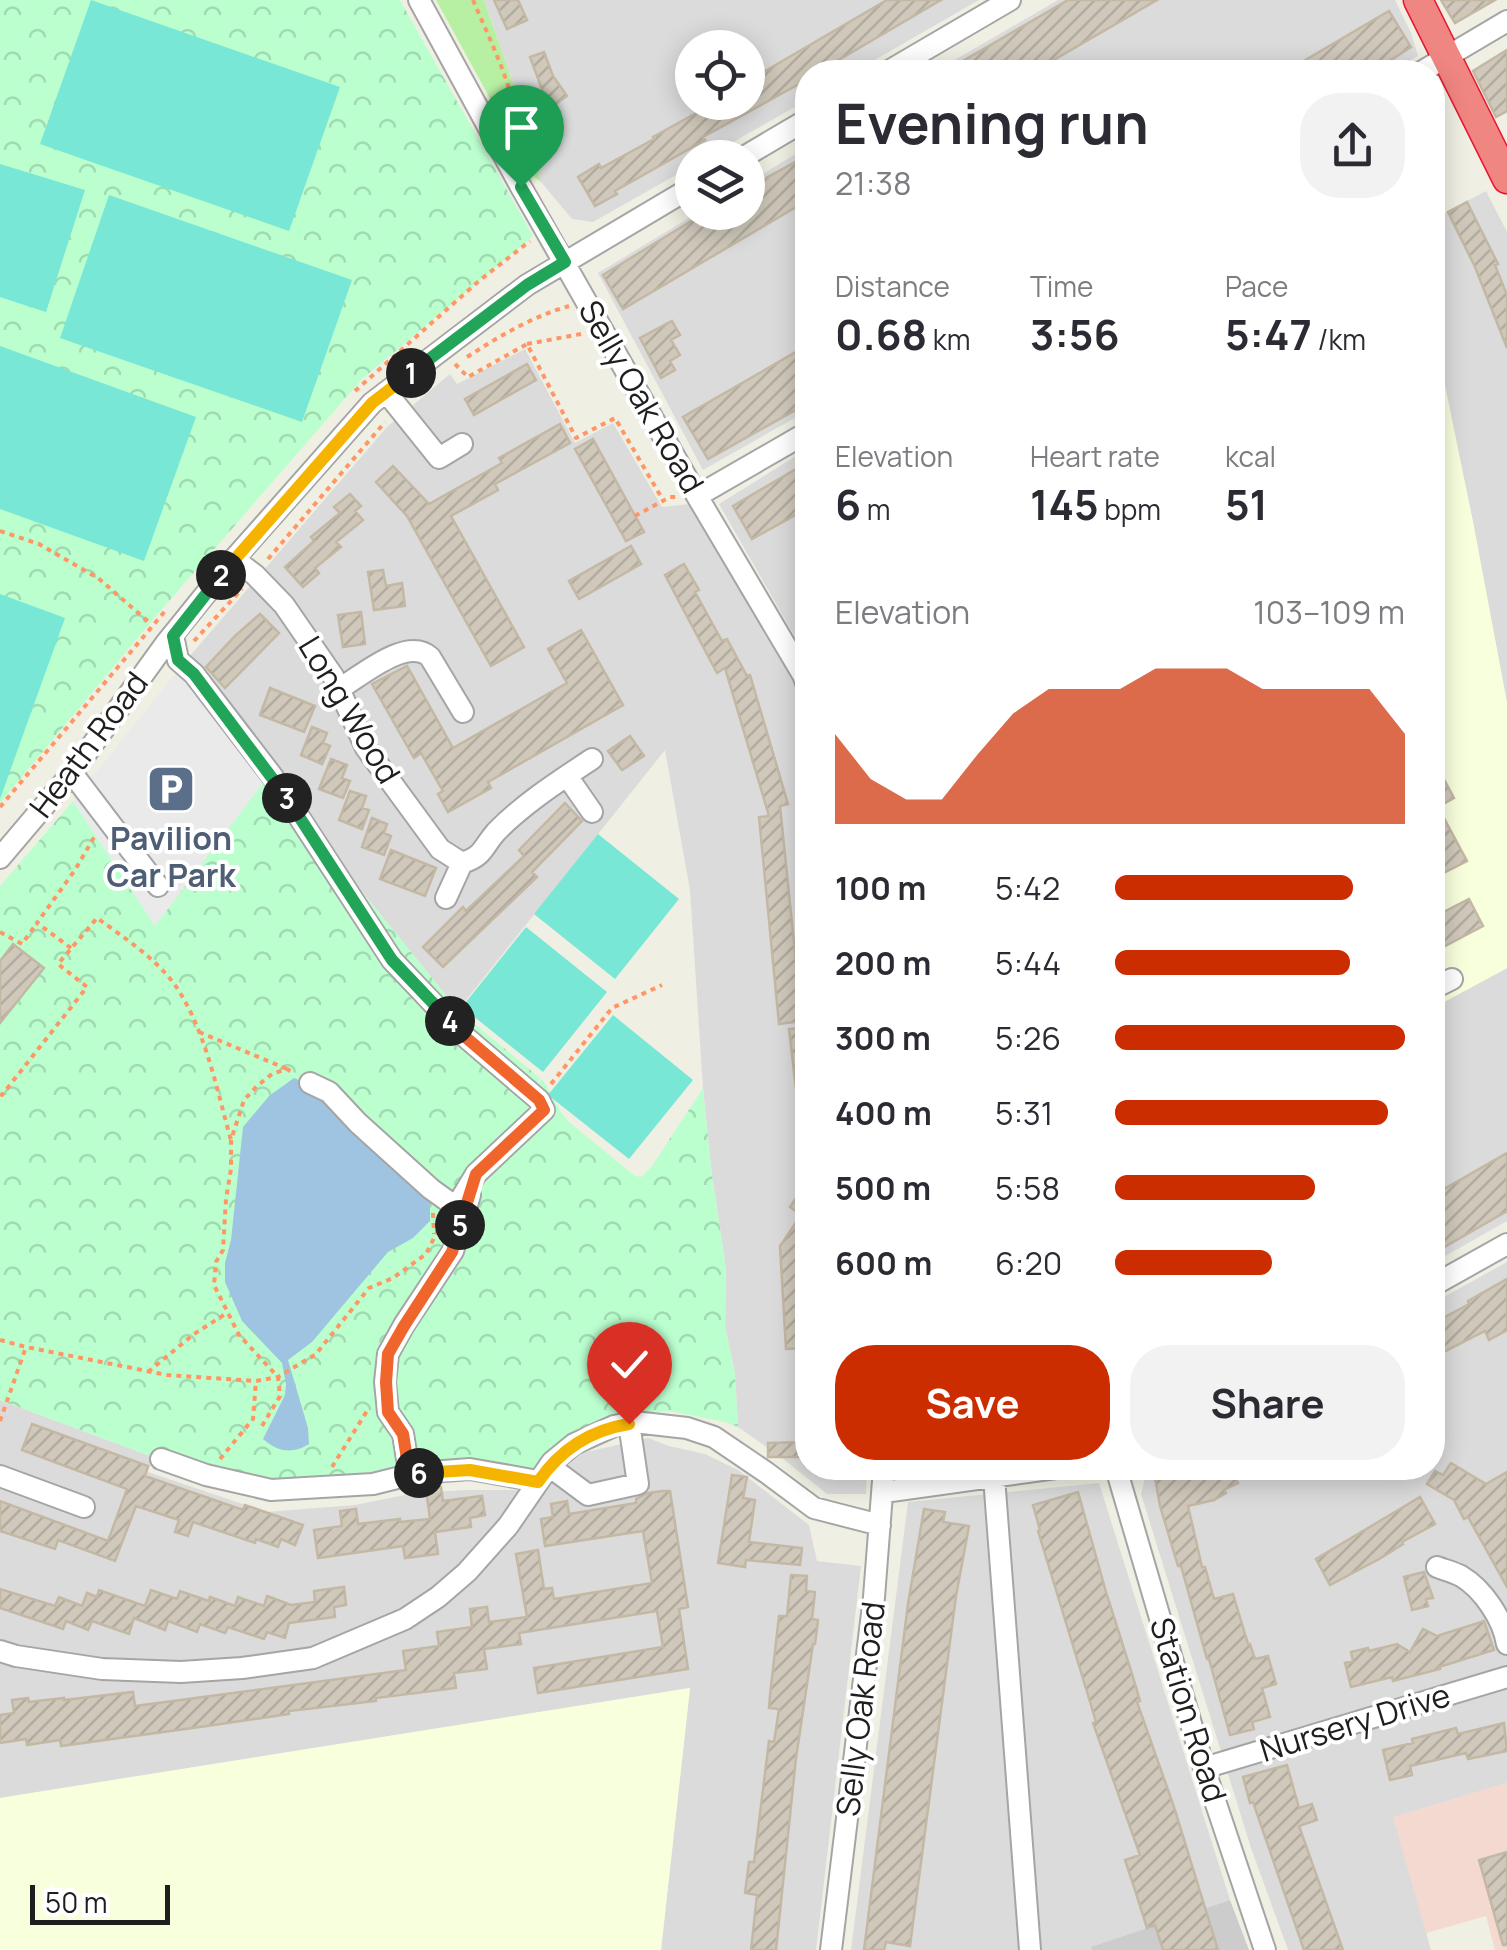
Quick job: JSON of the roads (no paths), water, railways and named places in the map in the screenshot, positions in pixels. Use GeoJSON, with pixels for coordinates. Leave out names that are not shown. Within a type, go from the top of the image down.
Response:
{"type":"FeatureCollection","features":[{"type":"Feature","properties":{"kind":"highway"},"geometry":{"type":"LineString","coordinates":[[1418,0],[1507,178]]}},
{"type":"Feature","properties":{"kind":"street","name":"Selly Oak Road"},"geometry":{"type":"LineString","coordinates":[[419,0],[521,187],[795,661]]}},
{"type":"Feature","properties":{"kind":"street"},"geometry":{"type":"LineString","coordinates":[[908,60],[1010,0]]}},
{"type":"Feature","properties":{"kind":"street"},"geometry":{"type":"LineString","coordinates":[[1440,60],[1507,22]]}},
{"type":"Feature","properties":{"kind":"street"},"geometry":{"type":"LineString","coordinates":[[765,144],[795,127]]}},
{"type":"Feature","properties":{"kind":"street","name":"Heath Road"},"geometry":{"type":"LineString","coordinates":[[0,858],[72,774],[234,559],[372,403],[527,285],[675,196]]}},
{"type":"Feature","properties":{"kind":"street"},"geometry":{"type":"LineString","coordinates":[[386,392],[439,458],[462,444]]}},
{"type":"Feature","properties":{"kind":"street"},"geometry":{"type":"LineString","coordinates":[[697,496],[795,439]]}},
{"type":"Feature","properties":{"kind":"street","name":"Long Wood"},"geometry":{"type":"LineString","coordinates":[[234,559],[284,605],[333,676],[366,748],[440,850],[462,863]]}},
{"type":"Feature","properties":{"kind":"street"},"geometry":{"type":"LineString","coordinates":[[172,646],[273,777],[392,960],[463,1035],[539,1100],[544,1110],[476,1174],[456,1206],[431,1189],[328,1092],[310,1083]]}},
{"type":"Feature","properties":{"kind":"street"},"geometry":{"type":"LineString","coordinates":[[339,689],[400,652],[417,649],[430,656],[463,712]]}},
{"type":"Feature","properties":{"kind":"street"},"geometry":{"type":"LineString","coordinates":[[446,898],[462,863],[476,859],[496,832],[592,760]]}},
{"type":"Feature","properties":{"kind":"street"},"geometry":{"type":"LineString","coordinates":[[72,774],[158,886]]}},
{"type":"Feature","properties":{"kind":"street"},"geometry":{"type":"LineString","coordinates":[[567,776],[592,812]]}},
{"type":"Feature","properties":{"kind":"street"},"geometry":{"type":"LineString","coordinates":[[1445,982],[1452,978]]}},
{"type":"Feature","properties":{"kind":"street"},"geometry":{"type":"LineString","coordinates":[[417,1474],[407,1459],[403,1434],[388,1412],[388,1354],[452,1252],[476,1174]]}},
{"type":"Feature","properties":{"kind":"street"},"geometry":{"type":"LineString","coordinates":[[1445,1279],[1507,1244]]}},
{"type":"Feature","properties":{"kind":"street"},"geometry":{"type":"LineString","coordinates":[[162,1460],[270,1490],[373,1484],[417,1474],[470,1470],[544,1474],[588,1496],[638,1484],[629,1424]]}},
{"type":"Feature","properties":{"kind":"street"},"geometry":{"type":"LineString","coordinates":[[0,1652],[102,1669],[181,1672],[313,1658],[405,1619],[438,1597],[488,1549],[544,1474],[574,1444],[614,1426],[658,1424],[687,1428],[714,1438],[814,1508],[880,1525]]}},
{"type":"Feature","properties":{"kind":"street"},"geometry":{"type":"LineString","coordinates":[[4,1478],[84,1507]]}},
{"type":"Feature","properties":{"kind":"street","name":"Selly Oak Road"},"geometry":{"type":"LineString","coordinates":[[831,1950],[874,1597],[884,1480]]}},
{"type":"Feature","properties":{"kind":"street"},"geometry":{"type":"LineString","coordinates":[[884,1492],[972,1480]]}},
{"type":"Feature","properties":{"kind":"street"},"geometry":{"type":"LineString","coordinates":[[994,1480],[1030,1950]]}},
{"type":"Feature","properties":{"kind":"street","name":"Station Road"},"geometry":{"type":"LineString","coordinates":[[1120,1480],[1204,1768],[1265,1950]]}},
{"type":"Feature","properties":{"kind":"street"},"geometry":{"type":"LineString","coordinates":[[1437,1567],[1463,1577],[1484,1597],[1505,1632],[1507,1644]]}},
{"type":"Feature","properties":{"kind":"street","name":"Nursery Drive"},"geometry":{"type":"LineString","coordinates":[[1204,1768],[1507,1677]]}},
{"type":"Feature","properties":{"kind":"place","name":"Pavilion Car Park"},"geometry":{"type":"Point","coordinates":[171,789]}}]}
